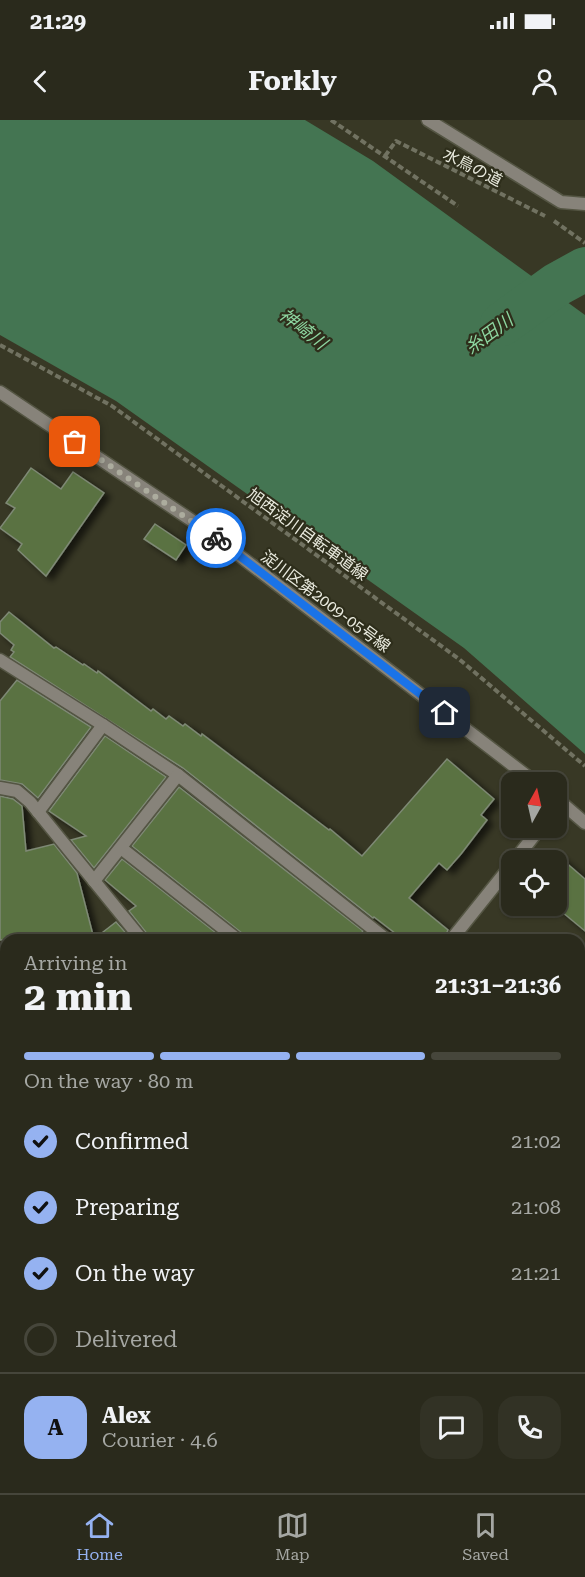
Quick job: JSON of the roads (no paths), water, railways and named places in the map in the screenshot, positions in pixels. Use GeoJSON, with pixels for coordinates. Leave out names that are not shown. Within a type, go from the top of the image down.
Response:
{"type":"FeatureCollection","features":[{"type":"Feature","properties":{"kind":"street"},"geometry":{"type":"LineString","coordinates":[[428,120],[561,202],[585,204]]}},
{"type":"Feature","properties":{"kind":"street","name":"淀川区第2009-05号線"},"geometry":{"type":"LineString","coordinates":[[0,392],[206,530],[522,772]]}},
{"type":"Feature","properties":{"kind":"street"},"geometry":{"type":"LineString","coordinates":[[0,660],[178,775],[379,934]]}},
{"type":"Feature","properties":{"kind":"street"},"geometry":{"type":"LineString","coordinates":[[38,812],[103,725]]}},
{"type":"Feature","properties":{"kind":"street"},"geometry":{"type":"LineString","coordinates":[[94,881],[178,775]]}},
{"type":"Feature","properties":{"kind":"street"},"geometry":{"type":"LineString","coordinates":[[0,788],[16,790],[38,812],[136,934]]}},
{"type":"Feature","properties":{"kind":"street"},"geometry":{"type":"LineString","coordinates":[[567,809],[585,823]]}},
{"type":"Feature","properties":{"kind":"street"},"geometry":{"type":"LineString","coordinates":[[523,850],[532,838]]}},
{"type":"Feature","properties":{"kind":"street"},"geometry":{"type":"LineString","coordinates":[[121,848],[230,934]]}},
{"type":"Feature","properties":{"kind":"street"},"geometry":{"type":"LineString","coordinates":[[456,934],[501,877]]}},
{"type":"Feature","properties":{"kind":"water","name":"神崎川"},"geometry":{"type":"Polygon","coordinates":[[[0,120],[305,120],[373,161],[585,315],[585,754],[464,648],[116,401],[0,335],[0,120]]]}},
{"type":"Feature","properties":{"kind":"waterway","name":"糸田川"},"geometry":{"type":"LineString","coordinates":[[502,324],[556,285],[585,269]]}}]}
